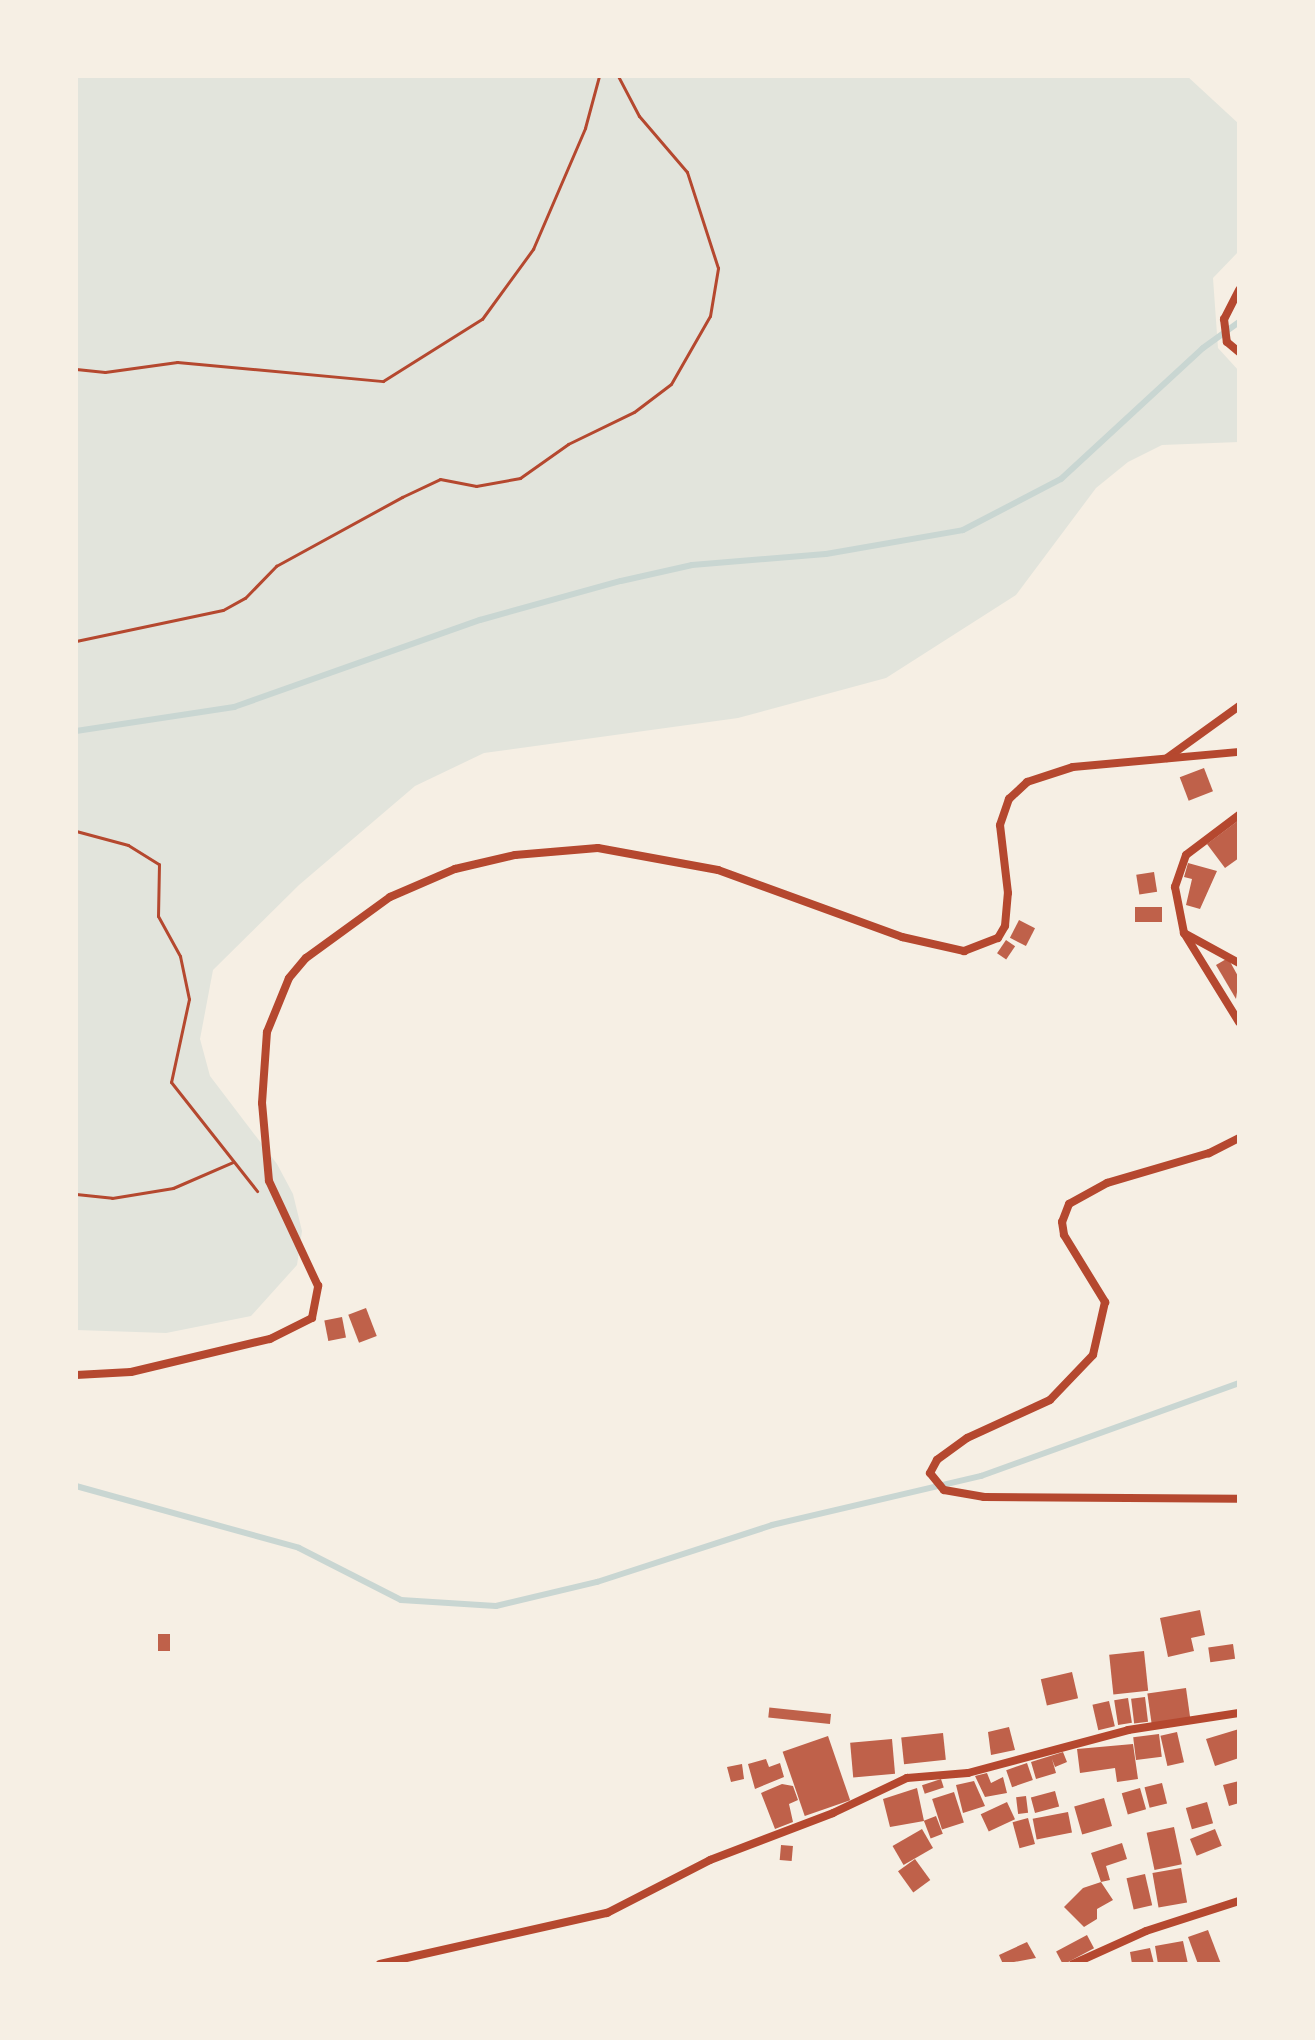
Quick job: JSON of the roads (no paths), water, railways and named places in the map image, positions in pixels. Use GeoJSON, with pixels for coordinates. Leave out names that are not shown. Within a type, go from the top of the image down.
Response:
{"type":"FeatureCollection","features":[{"type":"Feature","properties":{"kind":"street"},"geometry":{"type":"LineString","coordinates":[[1239,290],[1224,319],[1227,342],[1239,352]]}},
{"type":"Feature","properties":{"kind":"street"},"geometry":{"type":"LineString","coordinates":[[1166,759],[1239,706]]}},
{"type":"Feature","properties":{"kind":"street"},"geometry":{"type":"LineString","coordinates":[[76,1375],[131,1372],[270,1339],[312,1318],[318,1286],[269,1181],[262,1103],[267,1032],[289,978],[306,958],[390,897],[455,869],[515,855],[598,848],[718,870],[902,937],[964,951],[998,938],[1005,926],[1008,901],[1000,825],[1015,791],[1042,775],[1073,767],[1239,752]]}},
{"type":"Feature","properties":{"kind":"street"},"geometry":{"type":"LineString","coordinates":[[1239,815],[1186,855],[1175,887],[1184,933],[1239,1022]]}},
{"type":"Feature","properties":{"kind":"street"},"geometry":{"type":"LineString","coordinates":[[1184,933],[1239,963]]}},
{"type":"Feature","properties":{"kind":"street"},"geometry":{"type":"LineString","coordinates":[[1239,1138],[1209,1153],[1107,1183],[1069,1204],[1062,1222],[1064,1235],[1105,1302],[1093,1355],[1050,1400],[967,1438],[937,1460],[930,1473],[944,1490],[984,1497],[1239,1499]]}},
{"type":"Feature","properties":{"kind":"street"},"geometry":{"type":"LineString","coordinates":[[380,1964],[607,1913],[710,1860],[833,1813],[907,1778],[968,1773],[1128,1730],[1239,1713]]}},
{"type":"Feature","properties":{"kind":"street"},"geometry":{"type":"LineString","coordinates":[[1073,1964],[1146,1931],[1239,1901]]}},
{"type":"Feature","properties":{"kind":"waterway"},"geometry":{"type":"LineString","coordinates":[[76,731],[234,707],[480,620],[621,581],[692,565],[826,554],[963,530],[1061,479],[1203,348],[1239,322]]}},
{"type":"Feature","properties":{"kind":"waterway"},"geometry":{"type":"LineString","coordinates":[[76,1486],[299,1548],[401,1600],[496,1606],[597,1582],[772,1525],[981,1476],[1239,1383]]}}]}
